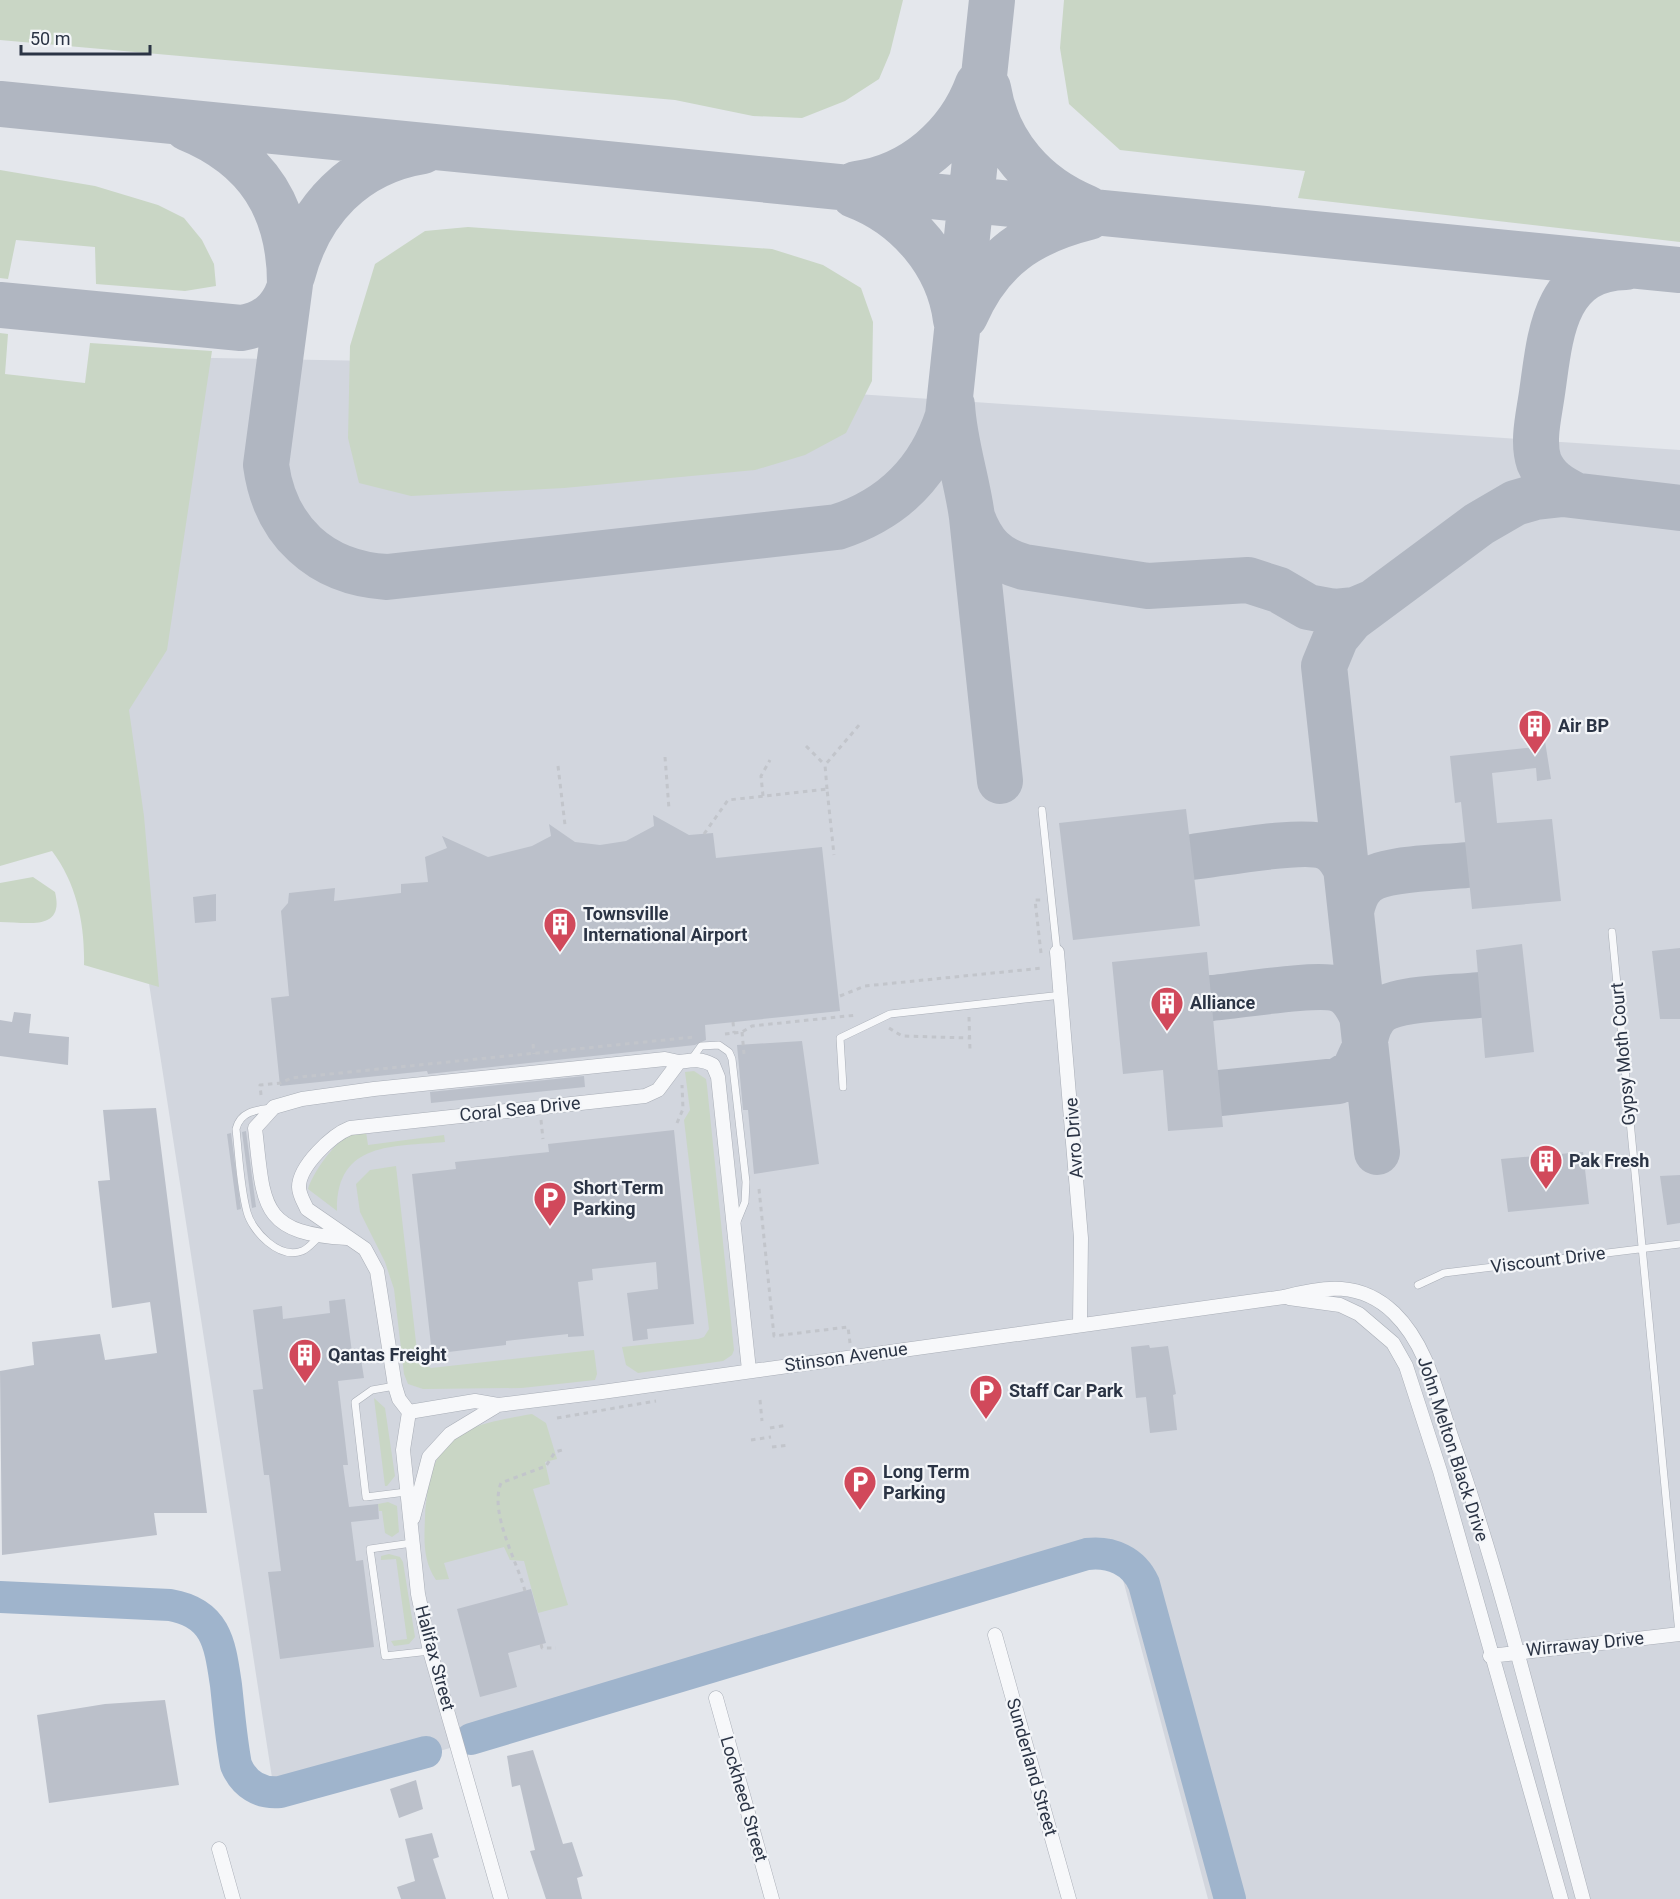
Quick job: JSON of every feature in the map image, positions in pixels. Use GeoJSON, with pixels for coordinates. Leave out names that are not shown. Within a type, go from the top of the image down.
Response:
{"type":"FeatureCollection","features":[{"type":"Feature","properties":{"kind":"street","name":"Avro Drive"},"geometry":{"type":"LineString","coordinates":[[1058,952],[1081,1238],[1080,1324]]}},
{"type":"Feature","properties":{"kind":"street"},"geometry":{"type":"LineString","coordinates":[[346,1238],[319,1237],[289,1228],[271,1213],[263,1195],[255,1128],[274,1107],[302,1099],[374,1089],[665,1059],[706,1061],[713,1065],[718,1077],[749,1370]]}},
{"type":"Feature","properties":{"kind":"street","name":"Coral Sea Drive"},"geometry":{"type":"LineString","coordinates":[[409,1412],[399,1399],[395,1386],[377,1271],[365,1249],[307,1209],[299,1188],[301,1177],[326,1142],[350,1128],[645,1096],[658,1090],[685,1061]]}},
{"type":"Feature","properties":{"kind":"street","name":"John Melton Black Drive"},"geometry":{"type":"LineString","coordinates":[[1284,1297],[1319,1287],[1357,1292],[1377,1300],[1406,1327],[1427,1367],[1470,1490],[1583,1899]]}},
{"type":"Feature","properties":{"kind":"street","name":"Stinson Avenue"},"geometry":{"type":"LineString","coordinates":[[409,1412],[475,1401],[498,1404],[1284,1297]]}},
{"type":"Feature","properties":{"kind":"street","name":"John Melton Black Drive"},"geometry":{"type":"LineString","coordinates":[[1284,1297],[1340,1305],[1359,1314],[1393,1343],[1406,1366],[1440,1471],[1561,1899]]}},
{"type":"Feature","properties":{"kind":"street"},"geometry":{"type":"LineString","coordinates":[[412,1521],[429,1457],[450,1434],[498,1404]]}},
{"type":"Feature","properties":{"kind":"street","name":"Halifax Street"},"geometry":{"type":"LineString","coordinates":[[409,1412],[403,1450],[418,1594],[430,1651],[501,1899]]}},
{"type":"Feature","properties":{"kind":"street","name":"Wirraway Drive"},"geometry":{"type":"LineString","coordinates":[[1491,1656],[1679,1634]]}},
{"type":"Feature","properties":{"kind":"street","name":"Sunderland Street"},"geometry":{"type":"LineString","coordinates":[[995,1635],[1069,1899]]}},
{"type":"Feature","properties":{"kind":"street","name":"Lockheed Street"},"geometry":{"type":"LineString","coordinates":[[716,1698],[772,1899]]}},
{"type":"Feature","properties":{"kind":"street"},"geometry":{"type":"LineString","coordinates":[[219,1848],[232,1899]]}},
{"type":"Feature","properties":{"kind":"lane"},"geometry":{"type":"LineString","coordinates":[[1042,810],[1058,952]]}},
{"type":"Feature","properties":{"kind":"lane","name":"Gypsy Moth Court"},"geometry":{"type":"LineString","coordinates":[[1612,932],[1679,1634]]}},
{"type":"Feature","properties":{"kind":"lane"},"geometry":{"type":"LineString","coordinates":[[843,1087],[840,1038],[890,1014],[1062,995]]}},
{"type":"Feature","properties":{"kind":"lane"},"geometry":{"type":"LineString","coordinates":[[685,1061],[701,1046],[719,1045],[729,1052],[732,1059],[746,1182],[745,1202],[734,1230]]}},
{"type":"Feature","properties":{"kind":"lane"},"geometry":{"type":"LineString","coordinates":[[274,1107],[244,1114],[236,1129],[247,1212],[260,1235],[275,1248],[290,1252],[302,1251],[319,1237]]}},
{"type":"Feature","properties":{"kind":"lane","name":"Viscount Drive"},"geometry":{"type":"LineString","coordinates":[[1418,1284],[1444,1273],[1680,1244]]}},
{"type":"Feature","properties":{"kind":"lane"},"geometry":{"type":"LineString","coordinates":[[395,1386],[372,1390],[354,1402],[366,1497],[406,1492]]}},
{"type":"Feature","properties":{"kind":"lane"},"geometry":{"type":"LineString","coordinates":[[412,1543],[370,1549],[385,1656],[430,1651]]}},
{"type":"Feature","properties":{"kind":"path"},"geometry":{"type":"LineString","coordinates":[[825,765],[860,724]]}},
{"type":"Feature","properties":{"kind":"path"},"geometry":{"type":"LineString","coordinates":[[806,746],[825,765],[834,855]]}},
{"type":"Feature","properties":{"kind":"path"},"geometry":{"type":"LineString","coordinates":[[665,758],[669,808]]}},
{"type":"Feature","properties":{"kind":"path"},"geometry":{"type":"LineString","coordinates":[[763,796],[761,776],[770,760]]}},
{"type":"Feature","properties":{"kind":"path"},"geometry":{"type":"LineString","coordinates":[[558,766],[565,825]]}},
{"type":"Feature","properties":{"kind":"path"},"geometry":{"type":"LineString","coordinates":[[704,834],[728,800],[827,789]]}},
{"type":"Feature","properties":{"kind":"path"},"geometry":{"type":"LineString","coordinates":[[840,996],[866,986],[1043,969],[1035,900],[1052,899]]}},
{"type":"Feature","properties":{"kind":"path"},"geometry":{"type":"LineString","coordinates":[[968,1006],[970,1050]]}},
{"type":"Feature","properties":{"kind":"path"},"geometry":{"type":"LineString","coordinates":[[733,1022],[734,1033]]}},
{"type":"Feature","properties":{"kind":"path"},"geometry":{"type":"LineString","coordinates":[[722,1034],[742,1032],[744,1055]]}},
{"type":"Feature","properties":{"kind":"path"},"geometry":{"type":"LineString","coordinates":[[261,1095],[260,1085],[281,1083],[291,1078],[699,1036]]}},
{"type":"Feature","properties":{"kind":"path"},"geometry":{"type":"LineString","coordinates":[[759,1189],[774,1336],[848,1327],[852,1356]]}},
{"type":"Feature","properties":{"kind":"path"},"geometry":{"type":"LineString","coordinates":[[760,1400],[762,1421]]}},
{"type":"Feature","properties":{"kind":"path"},"geometry":{"type":"LineString","coordinates":[[770,1428],[787,1425]]}},
{"type":"Feature","properties":{"kind":"path"},"geometry":{"type":"LineString","coordinates":[[751,1440],[771,1437]]}},
{"type":"Feature","properties":{"kind":"path"},"geometry":{"type":"LineString","coordinates":[[772,1447],[789,1445]]}},
{"type":"Feature","properties":{"kind":"path"},"geometry":{"type":"LineString","coordinates":[[525,1591],[515,1568],[496,1496],[501,1483],[546,1466],[555,1452],[566,1449]]}},
{"type":"Feature","properties":{"kind":"path"},"geometry":{"type":"LineString","coordinates":[[541,1644],[542,1648],[556,1648]]}},
{"type":"Feature","properties":{"kind":"shaded area"},"geometry":{"type":"Polygon","coordinates":[[[105,356],[373,361],[1680,450],[1680,1899],[1208,1899],[1118,1561],[275,1797],[126,835],[105,356]]]}},
{"type":"Feature","properties":{"kind":"green space"},"geometry":{"type":"Polygon","coordinates":[[[0,0],[903,0],[890,53],[879,79],[845,101],[802,118],[753,116],[675,100],[0,40],[0,0]]]}},
{"type":"Feature","properties":{"kind":"green space"},"geometry":{"type":"Polygon","coordinates":[[[1064,0],[1680,0],[1680,242],[1298,198],[1305,171],[1120,150],[1069,104],[1060,48],[1064,0]]]}},
{"type":"Feature","properties":{"kind":"green space"},"geometry":{"type":"Polygon","coordinates":[[[0,170],[95,186],[158,205],[184,218],[202,240],[214,264],[216,286],[185,291],[96,284],[95,247],[16,240],[8,279],[0,278],[0,170]]]}},
{"type":"Feature","properties":{"kind":"green space"},"geometry":{"type":"Polygon","coordinates":[[[468,227],[772,249],[823,265],[861,288],[873,322],[872,381],[846,433],[805,455],[755,470],[564,488],[411,496],[359,483],[348,438],[350,346],[375,264],[425,231],[468,227]]]}},
{"type":"Feature","properties":{"kind":"green space"},"geometry":{"type":"Polygon","coordinates":[[[0,333],[8,334],[5,374],[85,383],[90,343],[212,351],[167,650],[129,710],[144,816],[159,987],[84,965],[83,935],[78,905],[68,877],[52,851],[0,866],[0,333]]]}},
{"type":"Feature","properties":{"kind":"green space"},"geometry":{"type":"Polygon","coordinates":[[[33,877],[55,892],[57,905],[54,914],[41,922],[0,922],[0,883],[33,877]]]}},
{"type":"Feature","properties":{"kind":"green space"},"geometry":{"type":"Polygon","coordinates":[[[694,1071],[706,1079],[734,1350],[732,1355],[723,1361],[638,1373],[626,1365],[622,1347],[698,1339],[704,1337],[709,1329],[684,1120],[690,1110],[685,1072],[694,1071]]]}},
{"type":"Feature","properties":{"kind":"green space"},"geometry":{"type":"Polygon","coordinates":[[[366,1132],[368,1145],[444,1135],[445,1142],[388,1148],[371,1152],[357,1160],[346,1171],[339,1188],[337,1211],[308,1189],[310,1183],[324,1159],[336,1145],[350,1135],[366,1132]]]}},
{"type":"Feature","properties":{"kind":"green space"},"geometry":{"type":"Polygon","coordinates":[[[396,1166],[418,1360],[431,1368],[594,1350],[597,1374],[595,1380],[522,1388],[423,1389],[408,1384],[404,1374],[394,1289],[385,1262],[360,1212],[356,1184],[370,1170],[396,1166]]]}},
{"type":"Feature","properties":{"kind":"green space"},"geometry":{"type":"Polygon","coordinates":[[[374,1398],[385,1408],[395,1476],[387,1486],[385,1486],[374,1398]]]}},
{"type":"Feature","properties":{"kind":"green space"},"geometry":{"type":"Polygon","coordinates":[[[532,1414],[546,1423],[557,1459],[545,1462],[550,1484],[533,1489],[568,1605],[538,1613],[524,1561],[510,1560],[504,1547],[444,1563],[449,1579],[436,1580],[429,1566],[425,1543],[428,1490],[433,1469],[441,1452],[452,1440],[467,1431],[484,1424],[532,1414]]]}},
{"type":"Feature","properties":{"kind":"green space"},"geometry":{"type":"Polygon","coordinates":[[[388,1502],[397,1506],[399,1532],[392,1537],[385,1533],[382,1511],[379,1511],[378,1504],[388,1502]]]}},
{"type":"Feature","properties":{"kind":"green space"},"geometry":{"type":"Polygon","coordinates":[[[389,1554],[400,1557],[403,1562],[415,1637],[409,1644],[394,1646],[391,1641],[407,1639],[396,1559],[381,1560],[381,1556],[389,1554]]]}},
{"type":"Feature","properties":{"kind":"building"},"geometry":{"type":"Polygon","coordinates":[[[1544,735],[1551,779],[1537,781],[1536,768],[1492,773],[1497,823],[1552,819],[1561,901],[1472,909],[1461,802],[1455,803],[1450,756],[1535,747],[1534,736],[1544,735]]]}},
{"type":"Feature","properties":{"kind":"building"},"geometry":{"type":"Polygon","coordinates":[[[1186,809],[1200,926],[1073,940],[1059,823],[1186,809]]]}},
{"type":"Feature","properties":{"kind":"building","name":"Townsville International Airport"},"geometry":{"type":"Polygon","coordinates":[[[653,815],[689,835],[713,833],[716,858],[822,847],[840,1011],[705,1025],[706,1040],[695,1045],[428,1074],[427,1071],[280,1086],[271,998],[289,996],[281,911],[288,903],[289,893],[335,888],[334,901],[401,893],[401,884],[428,882],[425,857],[447,848],[442,836],[488,857],[532,846],[551,836],[549,824],[575,842],[600,845],[626,841],[654,826],[653,815]]]}},
{"type":"Feature","properties":{"kind":"building"},"geometry":{"type":"Polygon","coordinates":[[[216,894],[216,921],[195,923],[193,897],[216,894]]]}},
{"type":"Feature","properties":{"kind":"building"},"geometry":{"type":"Polygon","coordinates":[[[1522,944],[1534,1052],[1485,1058],[1476,950],[1522,944]]]}},
{"type":"Feature","properties":{"kind":"building"},"geometry":{"type":"Polygon","coordinates":[[[1680,948],[1680,1019],[1660,1019],[1652,951],[1680,948]]]}},
{"type":"Feature","properties":{"kind":"building","name":"Alliance"},"geometry":{"type":"Polygon","coordinates":[[[1207,952],[1223,1127],[1168,1131],[1163,1070],[1123,1074],[1112,962],[1207,952]]]}},
{"type":"Feature","properties":{"kind":"building"},"geometry":{"type":"Polygon","coordinates":[[[14,1012],[31,1014],[29,1033],[69,1037],[68,1065],[0,1056],[0,1020],[12,1022],[14,1012]]]}},
{"type":"Feature","properties":{"kind":"building"},"geometry":{"type":"Polygon","coordinates":[[[802,1041],[819,1164],[754,1174],[748,1110],[743,1110],[737,1045],[802,1041]]]}},
{"type":"Feature","properties":{"kind":"building"},"geometry":{"type":"Polygon","coordinates":[[[584,1076],[585,1087],[431,1103],[430,1092],[584,1076]]]}},
{"type":"Feature","properties":{"kind":"building"},"geometry":{"type":"Polygon","coordinates":[[[156,1108],[207,1513],[154,1513],[157,1535],[2,1555],[0,1371],[34,1365],[32,1342],[100,1334],[105,1360],[157,1353],[150,1302],[112,1308],[98,1181],[110,1180],[103,1110],[156,1108]]]}},
{"type":"Feature","properties":{"kind":"building","name":"Short Term Parking"},"geometry":{"type":"Polygon","coordinates":[[[674,1130],[694,1324],[647,1329],[648,1339],[633,1341],[627,1293],[658,1289],[656,1262],[592,1269],[593,1280],[578,1282],[584,1336],[568,1337],[568,1334],[506,1341],[506,1345],[432,1354],[412,1174],[456,1169],[455,1162],[549,1152],[548,1144],[674,1130]]]}},
{"type":"Feature","properties":{"kind":"building"},"geometry":{"type":"Polygon","coordinates":[[[246,1131],[256,1207],[252,1208],[242,1132],[246,1131]]]}},
{"type":"Feature","properties":{"kind":"building"},"geometry":{"type":"Polygon","coordinates":[[[231,1133],[241,1209],[237,1210],[227,1134],[231,1133]]]}},
{"type":"Feature","properties":{"kind":"building","name":"Pak Fresh"},"geometry":{"type":"Polygon","coordinates":[[[1583,1152],[1589,1204],[1508,1212],[1501,1159],[1583,1152]]]}},
{"type":"Feature","properties":{"kind":"building"},"geometry":{"type":"Polygon","coordinates":[[[1680,1175],[1680,1223],[1667,1225],[1660,1176],[1680,1175]]]}},
{"type":"Feature","properties":{"kind":"building"},"geometry":{"type":"Polygon","coordinates":[[[345,1299],[353,1360],[361,1359],[364,1378],[338,1381],[348,1465],[343,1465],[349,1507],[378,1504],[379,1519],[351,1522],[356,1561],[363,1560],[374,1647],[280,1659],[268,1572],[281,1571],[269,1475],[264,1475],[253,1390],[263,1389],[253,1310],[282,1306],[283,1319],[330,1313],[329,1301],[345,1299]]]}},
{"type":"Feature","properties":{"kind":"building"},"geometry":{"type":"Polygon","coordinates":[[[1149,1345],[1150,1348],[1168,1346],[1176,1394],[1173,1395],[1177,1430],[1150,1433],[1146,1397],[1136,1398],[1131,1347],[1149,1345]]]}},
{"type":"Feature","properties":{"kind":"building"},"geometry":{"type":"Polygon","coordinates":[[[531,1589],[546,1643],[508,1653],[517,1687],[480,1697],[457,1609],[531,1589]]]}},
{"type":"Feature","properties":{"kind":"building"},"geometry":{"type":"Polygon","coordinates":[[[165,1700],[179,1785],[49,1803],[37,1715],[105,1704],[165,1700]]]}},
{"type":"Feature","properties":{"kind":"building"},"geometry":{"type":"Polygon","coordinates":[[[533,1750],[563,1844],[572,1842],[583,1876],[577,1878],[582,1899],[546,1899],[530,1851],[535,1850],[520,1785],[512,1787],[507,1756],[533,1750]]]}},
{"type":"Feature","properties":{"kind":"building"},"geometry":{"type":"Polygon","coordinates":[[[416,1780],[423,1809],[399,1818],[390,1789],[416,1780]]]}},
{"type":"Feature","properties":{"kind":"building"},"geometry":{"type":"Polygon","coordinates":[[[432,1833],[439,1857],[433,1859],[446,1899],[401,1899],[397,1887],[415,1881],[405,1839],[432,1833]]]}},
{"type":"Feature","properties":{"kind":"waterway"},"geometry":{"type":"LineString","coordinates":[[471,1739],[1087,1554],[1105,1554],[1128,1564],[1140,1576],[1144,1584],[1230,1899]]}},
{"type":"Feature","properties":{"kind":"waterway"},"geometry":{"type":"LineString","coordinates":[[0,1597],[170,1605],[198,1615],[207,1623],[218,1644],[226,1685],[236,1765],[243,1778],[259,1789],[280,1792],[426,1752]]}},
{"type":"Feature","properties":{"kind":"taxiway"},"geometry":{"type":"LineString","coordinates":[[187,128],[212,140],[251,170],[276,209],[284,232],[290,284],[266,465],[271,489],[279,510],[305,544],[322,557],[341,567],[363,574],[387,577],[837,527],[875,510],[907,486],[931,454],[948,416],[992,0]]}},
{"type":"Feature","properties":{"kind":"taxiway"},"geometry":{"type":"LineString","coordinates":[[856,184],[896,173],[931,151],[959,121],[978,84]]}},
{"type":"Feature","properties":{"kind":"taxiway"},"geometry":{"type":"LineString","coordinates":[[988,88],[1000,127],[1021,161],[1051,188],[1087,208]]}},
{"type":"Feature","properties":{"kind":"taxiway"},"geometry":{"type":"LineString","coordinates":[[0,104],[1680,270]]}},
{"type":"Feature","properties":{"kind":"taxiway"},"geometry":{"type":"LineString","coordinates":[[292,276],[310,230],[338,193],[356,178],[376,166],[398,157],[423,151]]}},
{"type":"Feature","properties":{"kind":"taxiway"},"geometry":{"type":"LineString","coordinates":[[854,195],[891,215],[908,228],[922,244],[945,279],[956,320]]}},
{"type":"Feature","properties":{"kind":"taxiway"},"geometry":{"type":"LineString","coordinates":[[965,316],[986,278],[1014,250],[1048,231],[1089,217]]}},
{"type":"Feature","properties":{"kind":"taxiway"},"geometry":{"type":"LineString","coordinates":[[1575,495],[1549,478],[1537,454],[1537,428],[1548,350],[1553,329],[1569,293],[1583,279],[1602,270],[1626,267]]}},
{"type":"Feature","properties":{"kind":"taxiway"},"geometry":{"type":"LineString","coordinates":[[0,305],[241,328],[271,316],[282,304],[289,289]]}},
{"type":"Feature","properties":{"kind":"taxiway"},"geometry":{"type":"LineString","coordinates":[[952,405],[955,433],[972,517],[1000,781]]}},
{"type":"Feature","properties":{"kind":"taxiway"},"geometry":{"type":"LineString","coordinates":[[1377,1152],[1324,666],[1336,637],[1351,619],[1479,524],[1515,503],[1536,497],[1563,494],[1680,508]]}},
{"type":"Feature","properties":{"kind":"taxiway"},"geometry":{"type":"LineString","coordinates":[[972,517],[985,543],[997,555],[1024,567],[1148,586],[1248,580],[1279,590],[1308,607],[1335,612],[1355,610],[1374,602]]}},
{"type":"Feature","properties":{"kind":"taxiway"},"geometry":{"type":"LineString","coordinates":[[1192,857],[1283,845],[1317,845],[1334,852],[1346,869]]}},
{"type":"Feature","properties":{"kind":"taxiway"},"geometry":{"type":"LineString","coordinates":[[1351,912],[1359,889],[1374,878],[1413,869],[1467,865]]}},
{"type":"Feature","properties":{"kind":"taxiway"},"geometry":{"type":"LineString","coordinates":[[1212,998],[1295,988],[1327,987],[1338,989],[1350,996],[1362,1016]]}},
{"type":"Feature","properties":{"kind":"taxiway"},"geometry":{"type":"LineString","coordinates":[[1365,1040],[1374,1017],[1389,1006],[1428,999],[1479,995]]}},
{"type":"Feature","properties":{"kind":"taxiway"},"geometry":{"type":"LineString","coordinates":[[1220,1093],[1338,1081],[1354,1071],[1365,1047]]}},
{"type":"Feature","properties":{"kind":"place","name":"Air BP"},"geometry":{"type":"Point","coordinates":[1535,755]}},
{"type":"Feature","properties":{"kind":"place","name":"Townsville International Airport"},"geometry":{"type":"Point","coordinates":[560,953]}},
{"type":"Feature","properties":{"kind":"place","name":"Alliance"},"geometry":{"type":"Point","coordinates":[1167,1032]}},
{"type":"Feature","properties":{"kind":"place","name":"Pak Fresh"},"geometry":{"type":"Point","coordinates":[1546,1190]}},
{"type":"Feature","properties":{"kind":"place","name":"Short Term Parking"},"geometry":{"type":"Point","coordinates":[550,1227]}},
{"type":"Feature","properties":{"kind":"place","name":"Qantas Freight"},"geometry":{"type":"Point","coordinates":[305,1384]}},
{"type":"Feature","properties":{"kind":"place","name":"Staff Car Park"},"geometry":{"type":"Point","coordinates":[986,1420]}},
{"type":"Feature","properties":{"kind":"place","name":"Long Term Parking"},"geometry":{"type":"Point","coordinates":[860,1511]}}]}
